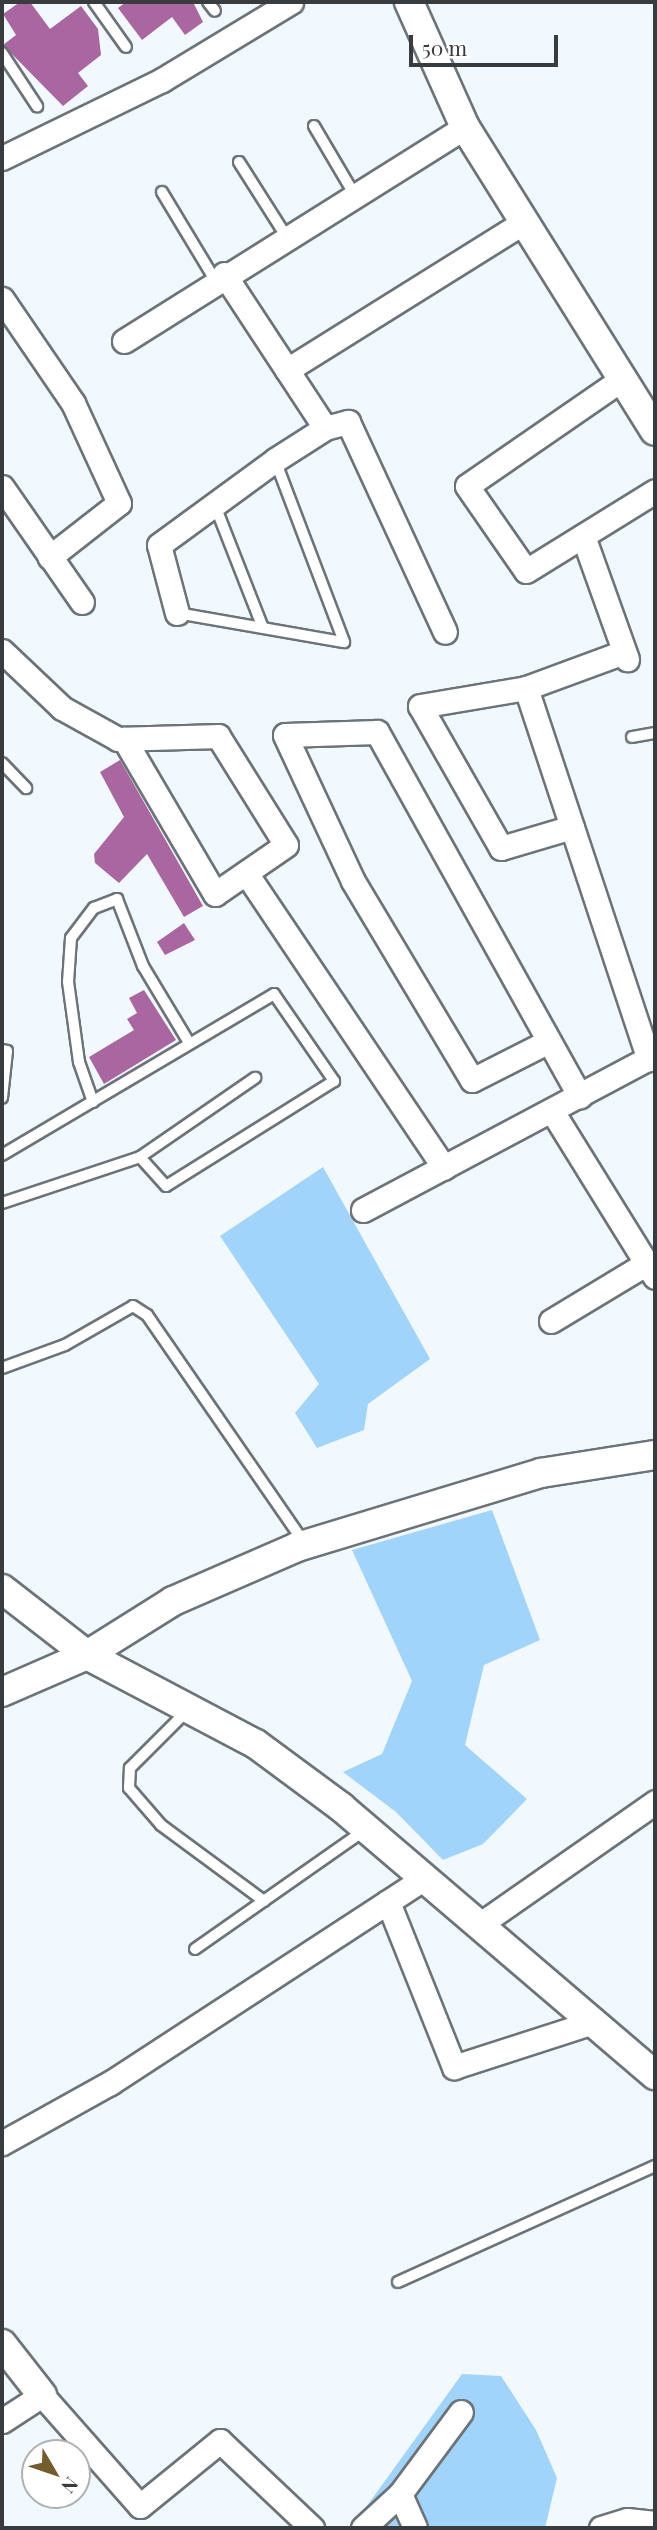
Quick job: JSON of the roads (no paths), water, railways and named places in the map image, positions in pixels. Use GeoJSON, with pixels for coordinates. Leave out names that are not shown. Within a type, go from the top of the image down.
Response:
{"type":"FeatureCollection","features":[{"type":"Feature","properties":{"kind":"street"},"geometry":{"type":"LineString","coordinates":[[2,159],[162,80],[291,2]]}},
{"type":"Feature","properties":{"kind":"street"},"geometry":{"type":"LineString","coordinates":[[409,2],[465,127],[522,223],[622,379],[651,413]]}},
{"type":"Feature","properties":{"kind":"street"},"geometry":{"type":"LineString","coordinates":[[124,341],[220,277],[465,127]]}},
{"type":"Feature","properties":{"kind":"street"},"geometry":{"type":"LineString","coordinates":[[287,370],[522,223]]}},
{"type":"Feature","properties":{"kind":"street"},"geometry":{"type":"LineString","coordinates":[[220,277],[325,428]]}},
{"type":"Feature","properties":{"kind":"street"},"geometry":{"type":"LineString","coordinates":[[2,299],[73,403],[119,503],[50,557]]}},
{"type":"Feature","properties":{"kind":"street"},"geometry":{"type":"LineString","coordinates":[[622,379],[467,486],[526,571],[655,491]]}},
{"type":"Feature","properties":{"kind":"street"},"geometry":{"type":"LineString","coordinates":[[177,613],[159,545],[275,460],[325,428],[348,422],[445,632]]}},
{"type":"Feature","properties":{"kind":"street"},"geometry":{"type":"LineString","coordinates":[[2,487],[82,602]]}},
{"type":"Feature","properties":{"kind":"street"},"geometry":{"type":"LineString","coordinates":[[572,827],[501,848],[420,706],[526,688],[626,656],[583,536]]}},
{"type":"Feature","properties":{"kind":"street"},"geometry":{"type":"LineString","coordinates":[[2,651],[62,708],[124,739],[218,736],[286,845],[215,894],[124,739]]}},
{"type":"Feature","properties":{"kind":"street"},"geometry":{"type":"LineString","coordinates":[[363,1210],[652,1057],[526,688]]}},
{"type":"Feature","properties":{"kind":"street"},"geometry":{"type":"LineString","coordinates":[[547,1042],[472,1080],[353,881],[285,735],[377,732],[547,1042],[580,1096]]}},
{"type":"Feature","properties":{"kind":"street"},"geometry":{"type":"LineString","coordinates":[[246,873],[444,1168]]}},
{"type":"Feature","properties":{"kind":"street"},"geometry":{"type":"LineString","coordinates":[[551,1321],[651,1270],[552,1111]]}},
{"type":"Feature","properties":{"kind":"street"},"geometry":{"type":"LineString","coordinates":[[2,1692],[87,1655],[173,1601],[306,1545],[541,1473],[655,1455]]}},
{"type":"Feature","properties":{"kind":"street"},"geometry":{"type":"LineString","coordinates":[[2,1589],[87,1655],[256,1744],[367,1829],[655,2075]]}},
{"type":"Feature","properties":{"kind":"street"},"geometry":{"type":"LineString","coordinates":[[479,1925],[655,1802]]}},
{"type":"Feature","properties":{"kind":"street"},"geometry":{"type":"LineString","coordinates":[[2,2143],[110,2083],[425,1878]]}},
{"type":"Feature","properties":{"kind":"street"},"geometry":{"type":"LineString","coordinates":[[388,1902],[454,2067],[593,2022]]}},
{"type":"Feature","properties":{"kind":"street"},"geometry":{"type":"LineString","coordinates":[[2,2344],[42,2395],[141,2507],[220,2441],[312,2528]]}},
{"type":"Feature","properties":{"kind":"street"},"geometry":{"type":"LineString","coordinates":[[2,2421],[42,2395]]}},
{"type":"Feature","properties":{"kind":"street"},"geometry":{"type":"LineString","coordinates":[[363,2528],[400,2494],[461,2412]]}},
{"type":"Feature","properties":{"kind":"street"},"geometry":{"type":"LineString","coordinates":[[400,2494],[415,2528]]}},
{"type":"Feature","properties":{"kind":"street"},"geometry":{"type":"LineString","coordinates":[[601,2528],[627,2520],[655,2523]]}},
{"type":"Feature","properties":{"kind":"lane"},"geometry":{"type":"LineString","coordinates":[[94,2],[126,47]]}},
{"type":"Feature","properties":{"kind":"lane"},"geometry":{"type":"LineString","coordinates":[[2,53],[37,106]]}},
{"type":"Feature","properties":{"kind":"lane"},"geometry":{"type":"LineString","coordinates":[[314,127],[354,194]]}},
{"type":"Feature","properties":{"kind":"lane"},"geometry":{"type":"LineString","coordinates":[[239,162],[286,236]]}},
{"type":"Feature","properties":{"kind":"lane"},"geometry":{"type":"LineString","coordinates":[[162,192],[220,277]]}},
{"type":"Feature","properties":{"kind":"lane"},"geometry":{"type":"LineString","coordinates":[[177,613],[344,642],[275,460]]}},
{"type":"Feature","properties":{"kind":"lane"},"geometry":{"type":"LineString","coordinates":[[214,503],[262,628]]}},
{"type":"Feature","properties":{"kind":"lane"},"geometry":{"type":"LineString","coordinates":[[632,737],[655,733]]}},
{"type":"Feature","properties":{"kind":"lane"},"geometry":{"type":"LineString","coordinates":[[2,763],[26,788]]}},
{"type":"Feature","properties":{"kind":"lane"},"geometry":{"type":"LineString","coordinates":[[93,1102],[79,1062],[68,982],[71,938],[94,908],[117,899],[143,966],[188,1041]]}},
{"type":"Feature","properties":{"kind":"lane"},"geometry":{"type":"LineString","coordinates":[[2,1155],[93,1102],[188,1041],[274,994],[334,1081],[166,1186],[140,1157]]}},
{"type":"Feature","properties":{"kind":"lane"},"geometry":{"type":"LineString","coordinates":[[2,1050],[7,1051],[2,1098]]}},
{"type":"Feature","properties":{"kind":"lane"},"geometry":{"type":"LineString","coordinates":[[2,1203],[140,1157],[255,1078]]}},
{"type":"Feature","properties":{"kind":"lane"},"geometry":{"type":"LineString","coordinates":[[2,1368],[65,1345],[133,1306],[147,1315],[306,1545]]}},
{"type":"Feature","properties":{"kind":"lane"},"geometry":{"type":"LineString","coordinates":[[189,1709],[130,1768],[129,1787],[161,1825],[264,1900]]}},
{"type":"Feature","properties":{"kind":"lane"},"geometry":{"type":"LineString","coordinates":[[195,1949],[367,1829]]}},
{"type":"Feature","properties":{"kind":"lane"},"geometry":{"type":"LineString","coordinates":[[398,2282],[655,2166]]}}]}
